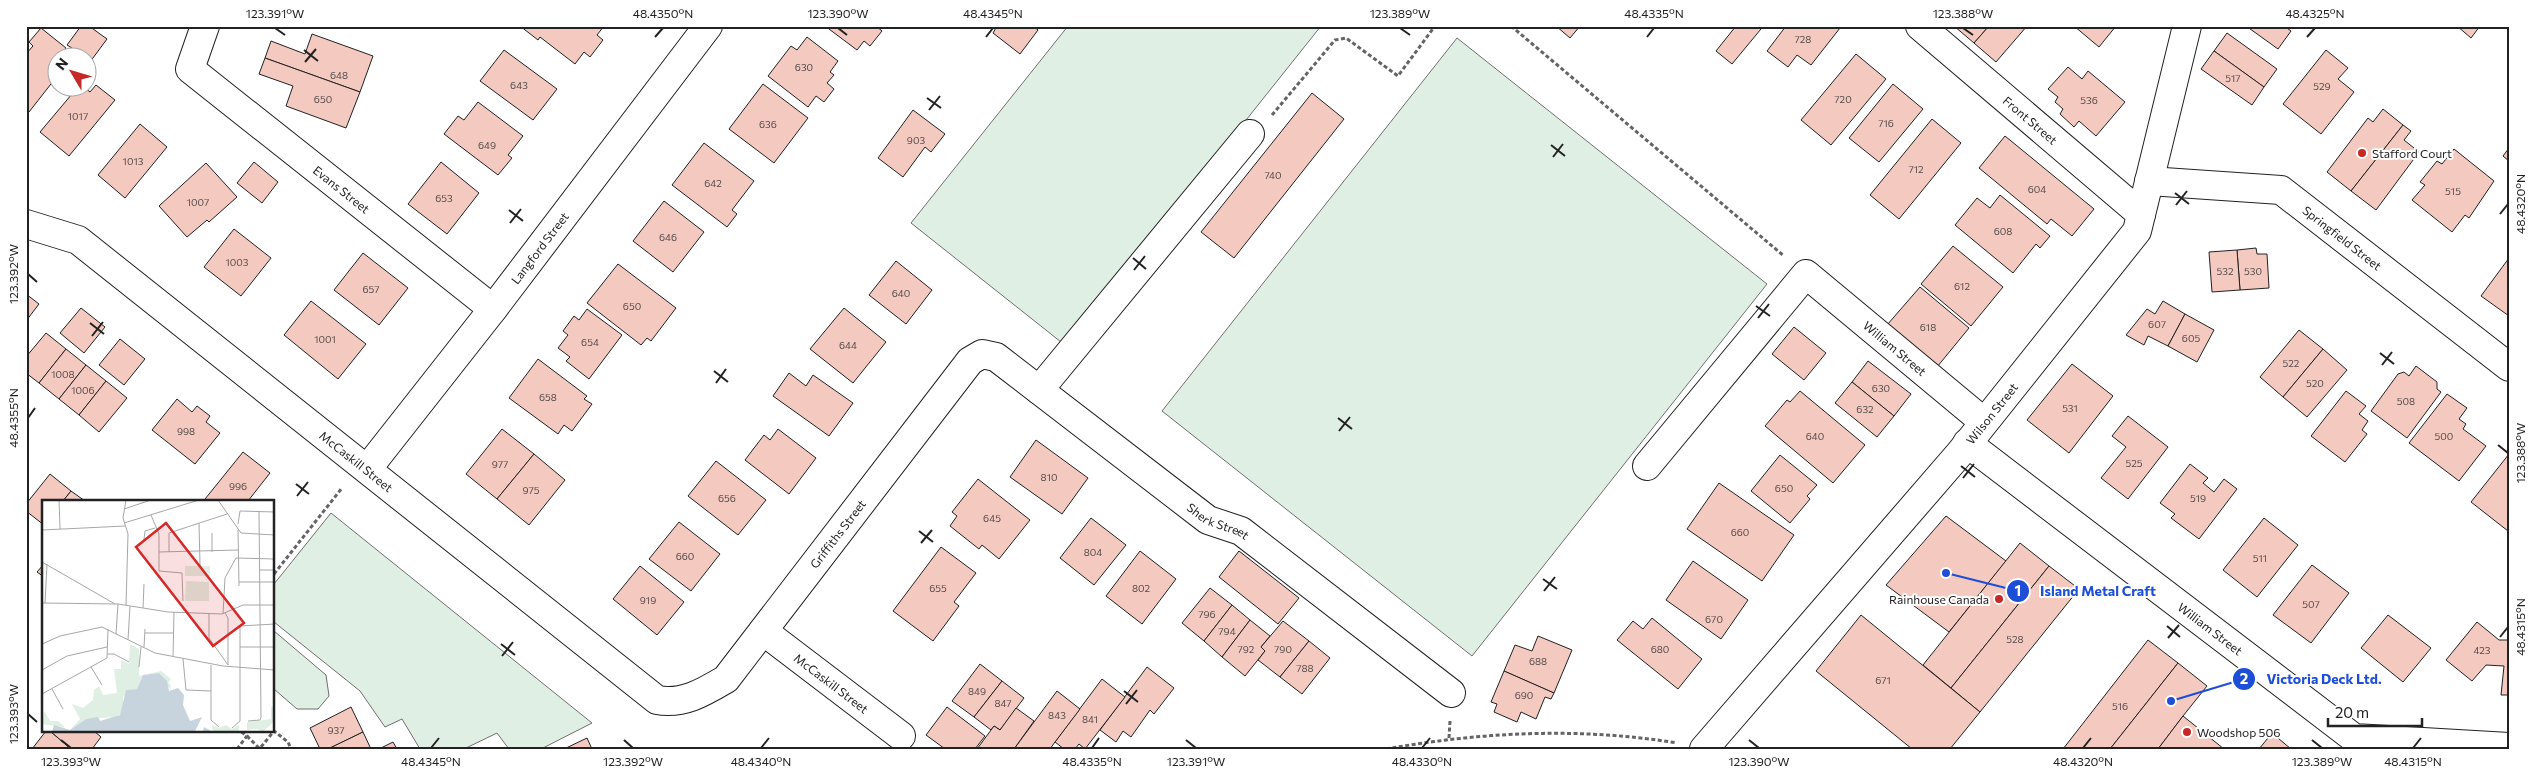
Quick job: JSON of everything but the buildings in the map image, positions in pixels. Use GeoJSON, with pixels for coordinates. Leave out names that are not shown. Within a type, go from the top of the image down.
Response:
{"type":"FeatureCollection","features":[{"type":"Feature","properties":{"kind":"street","name":"Evans Street"},"geometry":{"type":"LineString","coordinates":[[205,26],[190,69],[493,309]]}},
{"type":"Feature","properties":{"kind":"street","name":"Langford Street"},"geometry":{"type":"LineString","coordinates":[[368,468],[493,309],[708,26]]}},
{"type":"Feature","properties":{"kind":"street","name":"Front Street"},"geometry":{"type":"LineString","coordinates":[[1920,26],[2141,214]]}},
{"type":"Feature","properties":{"kind":"street","name":"Wilson Street"},"geometry":{"type":"LineString","coordinates":[[1691,746],[1967,443],[2137,231],[2187,26]]}},
{"type":"Feature","properties":{"kind":"street"},"geometry":{"type":"LineString","coordinates":[[1039,390],[1250,134]]}},
{"type":"Feature","properties":{"kind":"street","name":"Springfield Street"},"geometry":{"type":"LineString","coordinates":[[2149,181],[2281,190],[2509,367]]}},
{"type":"Feature","properties":{"kind":"street","name":"McCaskill Street"},"geometry":{"type":"LineString","coordinates":[[26,224],[78,240],[368,468],[657,700],[670,702],[682,700]]}},
{"type":"Feature","properties":{"kind":"street"},"geometry":{"type":"LineString","coordinates":[[1647,466],[1806,274]]}},
{"type":"Feature","properties":{"kind":"street","name":"William Street"},"geometry":{"type":"LineString","coordinates":[[1806,274],[1984,422]]}},
{"type":"Feature","properties":{"kind":"street","name":"Sherk Street"},"geometry":{"type":"LineString","coordinates":[[982,354],[996,358],[1208,520],[1241,532],[1451,693]]}},
{"type":"Feature","properties":{"kind":"street","name":"Griffiths Street"},"geometry":{"type":"LineString","coordinates":[[682,700],[703,693],[726,679],[970,361],[982,354]]}},
{"type":"Feature","properties":{"kind":"street","name":"William Street"},"geometry":{"type":"LineString","coordinates":[[1967,443],[2354,738],[2509,747]]}},
{"type":"Feature","properties":{"kind":"street","name":"McCaskill Street"},"geometry":{"type":"LineString","coordinates":[[763,631],[901,736]]}},
{"type":"Feature","properties":{"kind":"path"},"geometry":{"type":"LineString","coordinates":[[1250,134],[1260,128],[1335,40],[1346,38],[1398,76],[1435,26]]}},
{"type":"Feature","properties":{"kind":"path"},"geometry":{"type":"LineString","coordinates":[[1511,26],[1806,274]]}},
{"type":"Feature","properties":{"kind":"path"},"geometry":{"type":"LineString","coordinates":[[275,573],[346,482],[368,468]]}},
{"type":"Feature","properties":{"kind":"path"},"geometry":{"type":"LineString","coordinates":[[241,732],[260,748],[273,732]]}},
{"type":"Feature","properties":{"kind":"path"},"geometry":{"type":"LineString","coordinates":[[275,732],[288,742],[291,749]]}},
{"type":"Feature","properties":{"kind":"path"},"geometry":{"type":"LineString","coordinates":[[1386,749],[1449,738],[1561,732],[1643,737],[1691,746]]}},
{"type":"Feature","properties":{"kind":"path"},"geometry":{"type":"LineString","coordinates":[[237,749],[247,736]]}},
{"type":"Feature","properties":{"kind":"green space"},"geometry":{"type":"Polygon","coordinates":[[[1068,26],[1321,26],[1066,346],[911,223],[1068,26]]]}},
{"type":"Feature","properties":{"kind":"green space"},"geometry":{"type":"Polygon","coordinates":[[[1457,38],[1767,284],[1472,656],[1162,411],[1457,38]]]}},
{"type":"Feature","properties":{"kind":"green space"},"geometry":{"type":"Polygon","coordinates":[[[331,513],[592,723],[541,749],[509,749],[497,733],[464,749],[420,749],[402,719],[385,727],[360,691],[275,623],[275,583],[331,513]]]}},
{"type":"Feature","properties":{"kind":"green space"},"geometry":{"type":"Polygon","coordinates":[[[275,632],[326,675],[329,696],[318,709],[297,709],[275,690],[275,632]]]}},
{"type":"Feature","properties":{"kind":"place","name":"Stafford Court"},"geometry":{"type":"Point","coordinates":[2362,153]}},
{"type":"Feature","properties":{"kind":"place","name":"Island Metal Craft"},"geometry":{"type":"Point","coordinates":[1946,573]}},
{"type":"Feature","properties":{"kind":"place","name":"Rainhouse Canada"},"geometry":{"type":"Point","coordinates":[1999,599]}},
{"type":"Feature","properties":{"kind":"place","name":"Victoria Deck Ltd."},"geometry":{"type":"Point","coordinates":[2171,701]}},
{"type":"Feature","properties":{"kind":"place","name":"Woodshop 506"},"geometry":{"type":"Point","coordinates":[2187,732]}}]}
